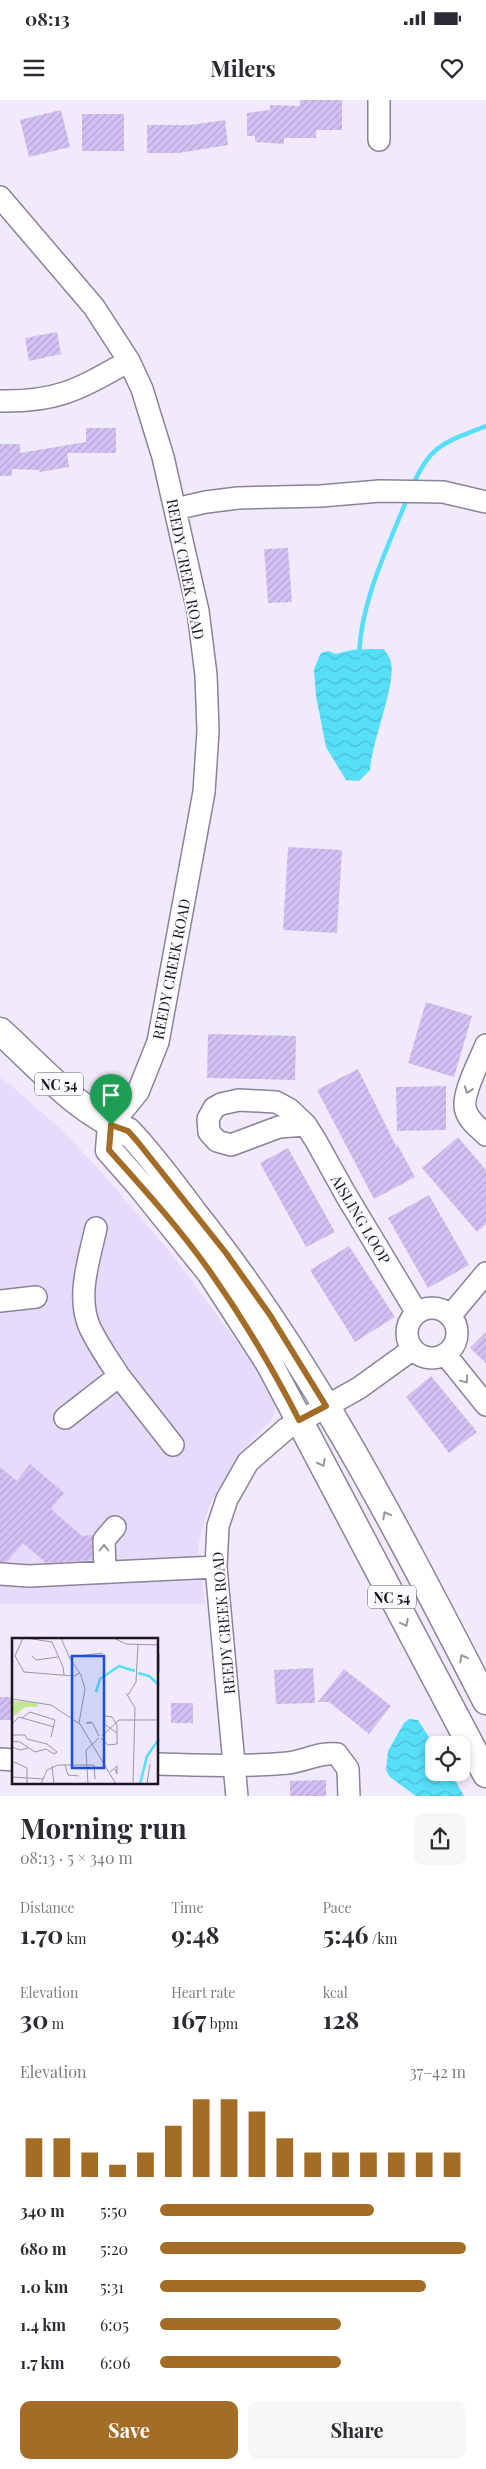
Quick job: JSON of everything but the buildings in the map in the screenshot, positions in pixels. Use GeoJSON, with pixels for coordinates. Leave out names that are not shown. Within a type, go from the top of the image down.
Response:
{"type":"FeatureCollection","features":[{"type":"Feature","properties":{"kind":"main road","name":"NC 54"},"geometry":{"type":"LineString","coordinates":[[0,1030],[92,1114],[111,1125],[128,1131],[226,1253],[270,1315],[326,1406],[486,1701]]}},
{"type":"Feature","properties":{"kind":"main road","name":"NC 54"},"geometry":{"type":"LineString","coordinates":[[111,1125],[109,1150],[210,1272],[269,1363],[486,1774]]}},
{"type":"Feature","properties":{"kind":"street"},"geometry":{"type":"LineString","coordinates":[[379,100],[379,140]]}},
{"type":"Feature","properties":{"kind":"street","name":"REEDY CREEK ROAD"},"geometry":{"type":"LineString","coordinates":[[0,197],[94,307],[129,361],[142,389],[154,426],[198,611],[206,675],[208,731],[204,792],[158,1042],[138,1092],[111,1125]]}},
{"type":"Feature","properties":{"kind":"street"},"geometry":{"type":"LineString","coordinates":[[0,401],[30,402],[66,394],[129,361]]}},
{"type":"Feature","properties":{"kind":"street"},"geometry":{"type":"LineString","coordinates":[[175,510],[206,502],[238,498],[321,496],[346,492],[380,491],[443,492],[486,502]]}},
{"type":"Feature","properties":{"kind":"street"},"geometry":{"type":"LineString","coordinates":[[486,1045],[465,1100],[465,1110],[469,1118],[486,1135]]}},
{"type":"Feature","properties":{"kind":"street","name":"AISLING LOOP"},"geometry":{"type":"LineString","coordinates":[[306,1125],[416,1313]]}},
{"type":"Feature","properties":{"kind":"street"},"geometry":{"type":"LineString","coordinates":[[96,1228],[84,1284],[85,1310],[90,1327],[118,1376],[173,1445]]}},
{"type":"Feature","properties":{"kind":"street"},"geometry":{"type":"LineString","coordinates":[[450,1316],[486,1273]]}},
{"type":"Feature","properties":{"kind":"street"},"geometry":{"type":"LineString","coordinates":[[0,1301],[36,1297]]}},
{"type":"Feature","properties":{"kind":"street"},"geometry":{"type":"LineString","coordinates":[[438,1309],[450,1316],[457,1332],[451,1348],[445,1354],[432,1358],[418,1354],[413,1349],[407,1334],[411,1319],[416,1313],[423,1310],[438,1309]]}},
{"type":"Feature","properties":{"kind":"street","name":"REEDY CREEK ROAD"},"geometry":{"type":"LineString","coordinates":[[237,1796],[236,1766],[216,1567],[218,1526],[227,1499],[248,1462],[299,1420],[359,1388],[413,1349]]}},
{"type":"Feature","properties":{"kind":"street"},"geometry":{"type":"LineString","coordinates":[[445,1354],[486,1406]]}},
{"type":"Feature","properties":{"kind":"street"},"geometry":{"type":"LineString","coordinates":[[66,1418],[118,1376]]}},
{"type":"Feature","properties":{"kind":"street"},"geometry":{"type":"LineString","coordinates":[[105,1572],[104,1540],[115,1527]]}},
{"type":"Feature","properties":{"kind":"street"},"geometry":{"type":"LineString","coordinates":[[0,1574],[29,1576],[216,1567]]}},
{"type":"Feature","properties":{"kind":"street"},"geometry":{"type":"LineString","coordinates":[[159,1764],[236,1766],[300,1761],[318,1754],[337,1754],[348,1769],[349,1796]]}},
{"type":"Feature","properties":{"kind":"shaded area"},"geometry":{"type":"Polygon","coordinates":[[[0,1076],[63,1131],[104,1175],[173,1256],[261,1374],[276,1405],[272,1419],[238,1455],[209,1506],[198,1545],[205,1604],[0,1604],[0,1076]]]}},
{"type":"Feature","properties":{"kind":"water"},"geometry":{"type":"Polygon","coordinates":[[[384,649],[389,657],[392,673],[390,685],[370,770],[359,781],[346,780],[326,747],[316,696],[314,669],[321,653],[328,651],[336,654],[352,650],[384,649]]]}},
{"type":"Feature","properties":{"kind":"water"},"geometry":{"type":"Polygon","coordinates":[[[409,1719],[418,1720],[428,1736],[425,1736],[425,1781],[456,1781],[464,1796],[416,1796],[390,1777],[386,1770],[388,1751],[404,1723],[409,1719]]]}},
{"type":"Feature","properties":{"kind":"waterway"},"geometry":{"type":"LineString","coordinates":[[413,485],[420,471],[434,452],[451,441],[486,426]]}},
{"type":"Feature","properties":{"kind":"waterway"},"geometry":{"type":"LineString","coordinates":[[359,655],[361,635],[370,595],[407,499]]}},
{"type":"Feature","properties":{"kind":"route"},"geometry":{"type":"LineString","coordinates":[[111,1125],[128,1131],[137,1141],[226,1253],[270,1315],[326,1406],[299,1420],[269,1363],[210,1272],[109,1150],[111,1125]]}}]}
